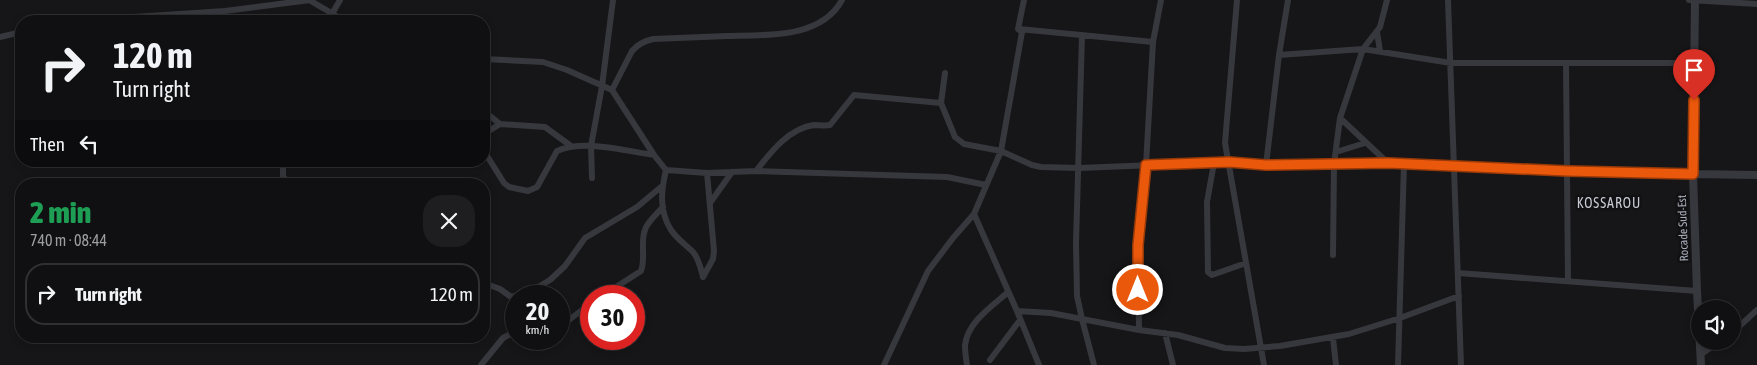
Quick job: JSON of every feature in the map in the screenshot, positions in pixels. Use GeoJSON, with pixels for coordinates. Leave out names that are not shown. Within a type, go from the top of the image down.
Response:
{"type":"FeatureCollection","features":[{"type":"Feature","properties":{"kind":"street"},"geometry":{"type":"LineString","coordinates":[[164,15],[224,11],[312,0],[336,15]]}},
{"type":"Feature","properties":{"kind":"street"},"geometry":{"type":"LineString","coordinates":[[333,13],[340,0]]}},
{"type":"Feature","properties":{"kind":"street"},"geometry":{"type":"LineString","coordinates":[[592,178],[591,146],[602,86],[613,0]]}},
{"type":"Feature","properties":{"kind":"street"},"geometry":{"type":"LineString","coordinates":[[612,90],[632,51],[644,41],[653,39],[763,36],[785,33],[806,28],[826,19],[836,10],[842,0]]}},
{"type":"Feature","properties":{"kind":"street"},"geometry":{"type":"LineString","coordinates":[[1018,29],[1024,0]]}},
{"type":"Feature","properties":{"kind":"street"},"geometry":{"type":"LineString","coordinates":[[1139,330],[1138,245],[1146,165],[1153,42],[1161,0]]}},
{"type":"Feature","properties":{"kind":"street"},"geometry":{"type":"LineString","coordinates":[[1237,0],[1225,143],[1264,365]]}},
{"type":"Feature","properties":{"kind":"street"},"geometry":{"type":"LineString","coordinates":[[1266,165],[1279,55],[1288,0]]}},
{"type":"Feature","properties":{"kind":"street"},"geometry":{"type":"LineString","coordinates":[[1333,255],[1334,164],[1340,118],[1363,49],[1377,32],[1387,0]]}},
{"type":"Feature","properties":{"kind":"street"},"geometry":{"type":"LineString","coordinates":[[1448,0],[1461,365],[1469,365]]}},
{"type":"Feature","properties":{"kind":"street"},"geometry":{"type":"LineString","coordinates":[[1689,0],[1757,4]]}},
{"type":"Feature","properties":{"kind":"street","name":"Rocade Sud-Est"},"geometry":{"type":"LineString","coordinates":[[1695,0],[1693,174],[1701,365]]}},
{"type":"Feature","properties":{"kind":"street"},"geometry":{"type":"LineString","coordinates":[[1018,29],[1153,42]]}},
{"type":"Feature","properties":{"kind":"street"},"geometry":{"type":"LineString","coordinates":[[884,365],[928,271],[974,214],[1001,151],[1022,32],[1018,29]]}},
{"type":"Feature","properties":{"kind":"street"},"geometry":{"type":"LineString","coordinates":[[1377,32],[1380,51]]}},
{"type":"Feature","properties":{"kind":"street"},"geometry":{"type":"LineString","coordinates":[[0,36],[15,33]]}},
{"type":"Feature","properties":{"kind":"street"},"geometry":{"type":"LineString","coordinates":[[1082,35],[1076,270],[1082,318],[1094,365]]}},
{"type":"Feature","properties":{"kind":"street"},"geometry":{"type":"LineString","coordinates":[[1279,55],[1363,49],[1451,63],[1694,63]]}},
{"type":"Feature","properties":{"kind":"street"},"geometry":{"type":"LineString","coordinates":[[490,59],[543,62],[567,70],[612,90],[654,155],[666,170],[707,173],[756,171],[948,177],[986,186]]}},
{"type":"Feature","properties":{"kind":"street"},"geometry":{"type":"LineString","coordinates":[[1566,63],[1568,281]]}},
{"type":"Feature","properties":{"kind":"street"},"geometry":{"type":"LineString","coordinates":[[945,72],[941,103],[955,137],[964,144],[1001,151],[1041,167],[1078,168],[1229,162],[1266,165],[1388,163],[1567,171],[1757,175]]}},
{"type":"Feature","properties":{"kind":"street"},"geometry":{"type":"LineString","coordinates":[[756,171],[772,151],[792,135],[814,125],[830,125],[854,94],[941,103]]}},
{"type":"Feature","properties":{"kind":"street"},"geometry":{"type":"LineString","coordinates":[[490,116],[500,124]]}},
{"type":"Feature","properties":{"kind":"street"},"geometry":{"type":"LineString","coordinates":[[1340,118],[1388,163]]}},
{"type":"Feature","properties":{"kind":"street"},"geometry":{"type":"LineString","coordinates":[[490,130],[500,124],[541,126],[572,146]]}},
{"type":"Feature","properties":{"kind":"street"},"geometry":{"type":"LineString","coordinates":[[1336,152],[1365,143]]}},
{"type":"Feature","properties":{"kind":"street"},"geometry":{"type":"LineString","coordinates":[[490,161],[504,183],[509,187],[528,191],[537,187],[557,151],[572,146],[591,146],[654,155]]}},
{"type":"Feature","properties":{"kind":"street"},"geometry":{"type":"LineString","coordinates":[[1214,163],[1206,202],[1208,272],[1212,275],[1246,263]]}},
{"type":"Feature","properties":{"kind":"street"},"geometry":{"type":"LineString","coordinates":[[1398,365],[1404,164]]}},
{"type":"Feature","properties":{"kind":"street"},"geometry":{"type":"LineString","coordinates":[[666,170],[661,187],[663,207],[672,231],[695,253],[703,277],[713,259],[714,251],[707,173]]}},
{"type":"Feature","properties":{"kind":"street"},"geometry":{"type":"LineString","coordinates":[[710,202],[732,172]]}},
{"type":"Feature","properties":{"kind":"street"},"geometry":{"type":"LineString","coordinates":[[542,285],[566,266],[585,238],[637,206],[661,187]]}},
{"type":"Feature","properties":{"kind":"street"},"geometry":{"type":"LineString","coordinates":[[619,285],[641,271],[644,256],[645,228],[663,207]]}},
{"type":"Feature","properties":{"kind":"street"},"geometry":{"type":"LineString","coordinates":[[974,214],[1039,365]]}},
{"type":"Feature","properties":{"kind":"street"},"geometry":{"type":"LineString","coordinates":[[1458,273],[1697,290]]}},
{"type":"Feature","properties":{"kind":"street"},"geometry":{"type":"LineString","coordinates":[[490,285],[505,293]]}},
{"type":"Feature","properties":{"kind":"street"},"geometry":{"type":"LineString","coordinates":[[966,365],[965,345],[968,334],[980,316],[1007,293]]}},
{"type":"Feature","properties":{"kind":"street"},"geometry":{"type":"LineString","coordinates":[[1016,311],[1050,313],[1082,318],[1139,330],[1165,333],[1224,348],[1244,349],[1333,338],[1400,318],[1459,296]]}},
{"type":"Feature","properties":{"kind":"street"},"geometry":{"type":"LineString","coordinates":[[1741,325],[1757,310]]}},
{"type":"Feature","properties":{"kind":"street"},"geometry":{"type":"LineString","coordinates":[[570,319],[580,312]]}},
{"type":"Feature","properties":{"kind":"street"},"geometry":{"type":"LineString","coordinates":[[990,360],[1020,320]]}},
{"type":"Feature","properties":{"kind":"street"},"geometry":{"type":"LineString","coordinates":[[1165,333],[1173,365]]}},
{"type":"Feature","properties":{"kind":"street"},"geometry":{"type":"LineString","coordinates":[[481,365],[505,337]]}},
{"type":"Feature","properties":{"kind":"street"},"geometry":{"type":"LineString","coordinates":[[1333,338],[1336,365]]}},
{"type":"Feature","properties":{"kind":"street"},"geometry":{"type":"LineString","coordinates":[[1700,355],[1707,350]]}},
{"type":"Feature","properties":{"kind":"street"},"geometry":{"type":"LineString","coordinates":[[1089,365],[1091,354]]}},
{"type":"Feature","properties":{"kind":"district","name":"KOSSAROU"},"geometry":{"type":"Point","coordinates":[1609,203]}},
{"type":"Feature","properties":{"kind":"route"},"geometry":{"type":"LineString","coordinates":[[1138,290],[1138,245],[1146,165],[1229,162],[1266,165],[1388,163],[1454,167],[1693,174],[1694,100]]}}]}
